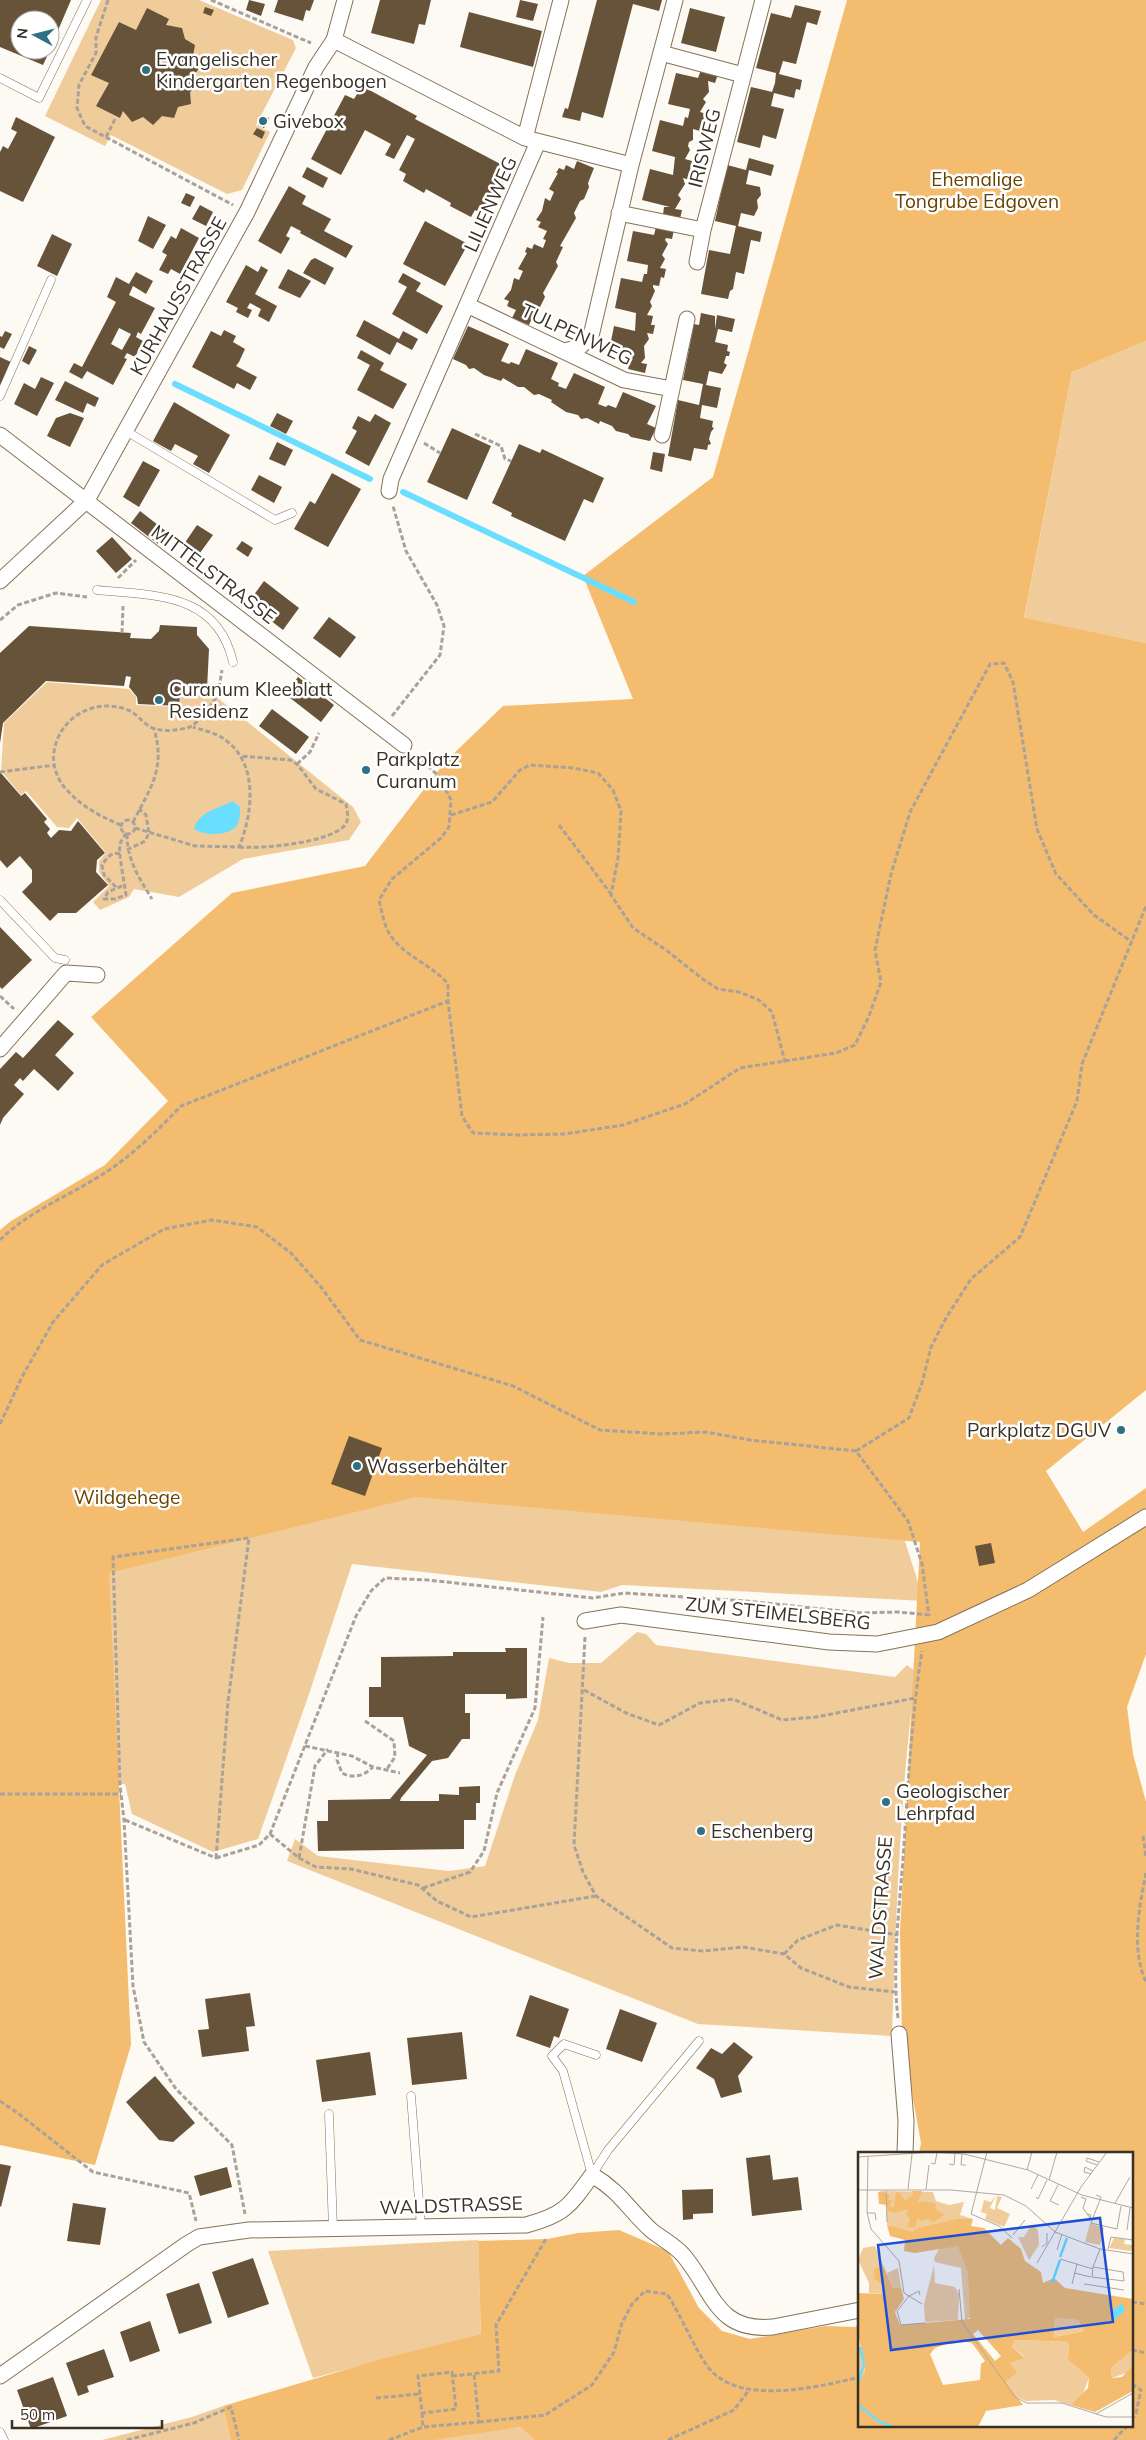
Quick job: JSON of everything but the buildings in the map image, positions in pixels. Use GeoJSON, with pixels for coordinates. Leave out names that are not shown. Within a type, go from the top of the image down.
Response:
{"type":"FeatureCollection","features":[{"type":"Feature","properties":{"kind":"street","name":"KURHAUSSTRASSE"},"geometry":{"type":"LineString","coordinates":[[0,581],[87,500],[246,212],[287,125],[331,45],[345,0]]}},
{"type":"Feature","properties":{"kind":"street"},"geometry":{"type":"LineString","coordinates":[[562,0],[532,140],[631,165]]}},
{"type":"Feature","properties":{"kind":"street"},"geometry":{"type":"LineString","coordinates":[[564,351],[580,347],[591,336],[631,165],[675,0]]}},
{"type":"Feature","properties":{"kind":"street","name":"IRISWEG"},"geometry":{"type":"LineString","coordinates":[[697,262],[703,230],[763,0]]}},
{"type":"Feature","properties":{"kind":"street","name":"LILIENWEG"},"geometry":{"type":"LineString","coordinates":[[331,45],[532,140],[467,305],[390,485]]}},
{"type":"Feature","properties":{"kind":"street"},"geometry":{"type":"LineString","coordinates":[[661,53],[743,75]]}},
{"type":"Feature","properties":{"kind":"street"},"geometry":{"type":"LineString","coordinates":[[619,213],[703,230]]}},
{"type":"Feature","properties":{"kind":"street","name":"TULPENWEG"},"geometry":{"type":"LineString","coordinates":[[467,305],[564,351],[582,362],[624,380],[672,389]]}},
{"type":"Feature","properties":{"kind":"street"},"geometry":{"type":"LineString","coordinates":[[662,434],[687,319]]}},
{"type":"Feature","properties":{"kind":"street","name":"MITTELSTRASSE"},"geometry":{"type":"LineString","coordinates":[[0,435],[404,745]]}},
{"type":"Feature","properties":{"kind":"street"},"geometry":{"type":"LineString","coordinates":[[0,1049],[66,972],[97,975]]}},
{"type":"Feature","properties":{"kind":"street","name":"ZUM STEIMELSBERG"},"geometry":{"type":"LineString","coordinates":[[586,1620],[622,1615],[829,1642],[878,1644],[931,1633],[1028,1590],[1146,1517]]}},
{"type":"Feature","properties":{"kind":"street"},"geometry":{"type":"LineString","coordinates":[[900,2034],[906,2121],[905,2152]]}},
{"type":"Feature","properties":{"kind":"street"},"geometry":{"type":"LineString","coordinates":[[592,2175],[610,2185],[650,2228],[684,2255],[716,2303],[734,2323],[759,2328],[773,2327],[858,2310]]}},
{"type":"Feature","properties":{"kind":"street","name":"WALDSTRASSE"},"geometry":{"type":"LineString","coordinates":[[0,2376],[199,2237],[248,2230],[526,2225],[549,2218],[570,2206],[592,2175]]}},
{"type":"Feature","properties":{"kind":"lane"},"geometry":{"type":"LineString","coordinates":[[0,78],[39,98],[87,0]]}},
{"type":"Feature","properties":{"kind":"lane"},"geometry":{"type":"LineString","coordinates":[[0,396],[51,280]]}},
{"type":"Feature","properties":{"kind":"lane"},"geometry":{"type":"LineString","coordinates":[[126,431],[275,520],[292,513]]}},
{"type":"Feature","properties":{"kind":"lane"},"geometry":{"type":"LineString","coordinates":[[95,594],[120,592],[170,597],[202,611],[228,642],[233,662]]}},
{"type":"Feature","properties":{"kind":"lane"},"geometry":{"type":"LineString","coordinates":[[0,900],[55,958],[65,960]]}},
{"type":"Feature","properties":{"kind":"lane"},"geometry":{"type":"LineString","coordinates":[[592,2175],[608,2150],[698,2041]]}},
{"type":"Feature","properties":{"kind":"lane"},"geometry":{"type":"LineString","coordinates":[[592,2175],[562,2070],[552,2056],[564,2044],[596,2055]]}},
{"type":"Feature","properties":{"kind":"lane"},"geometry":{"type":"LineString","coordinates":[[411,2096],[421,2227]]}},
{"type":"Feature","properties":{"kind":"lane"},"geometry":{"type":"LineString","coordinates":[[329,2114],[333,2229]]}},
{"type":"Feature","properties":{"kind":"lane"},"geometry":{"type":"LineString","coordinates":[[0,2432],[4,2440]]}},
{"type":"Feature","properties":{"kind":"path"},"geometry":{"type":"LineString","coordinates":[[108,0],[96,36],[96,53],[79,85],[77,108],[85,126],[246,212]]}},
{"type":"Feature","properties":{"kind":"path"},"geometry":{"type":"LineString","coordinates":[[211,0],[331,45]]}},
{"type":"Feature","properties":{"kind":"path"},"geometry":{"type":"LineString","coordinates":[[106,137],[116,117]]}},
{"type":"Feature","properties":{"kind":"path"},"geometry":{"type":"LineString","coordinates":[[475,434],[502,446],[505,458],[511,461]]}},
{"type":"Feature","properties":{"kind":"path"},"geometry":{"type":"LineString","coordinates":[[382,728],[440,655],[444,626],[437,605],[406,551],[390,485]]}},
{"type":"Feature","properties":{"kind":"path"},"geometry":{"type":"LineString","coordinates":[[122,632],[118,577],[148,549]]}},
{"type":"Feature","properties":{"kind":"path"},"geometry":{"type":"LineString","coordinates":[[0,620],[18,605],[56,593],[95,594]]}},
{"type":"Feature","properties":{"kind":"path"},"geometry":{"type":"LineString","coordinates":[[404,745],[439,776],[451,800],[451,816],[449,827],[441,838],[392,879],[379,900],[387,928],[403,949],[440,975],[448,984],[448,1001],[462,1116],[473,1133],[517,1135],[565,1134],[623,1125],[685,1104],[740,1068],[836,1053],[855,1045],[869,1016],[881,982],[875,950],[891,874],[910,812],[990,664],[1004,663],[1013,682],[1037,829],[1056,874],[1094,915],[1132,942]]}},
{"type":"Feature","properties":{"kind":"path"},"geometry":{"type":"LineString","coordinates":[[122,825],[101,817],[79,802],[63,785],[53,755],[58,737],[68,721],[91,707],[110,706],[129,710],[154,729],[176,730],[192,726],[216,702],[224,664]]}},
{"type":"Feature","properties":{"kind":"path"},"geometry":{"type":"LineString","coordinates":[[192,726],[217,735],[228,742],[241,756],[249,789],[250,805],[248,822],[239,847]]}},
{"type":"Feature","properties":{"kind":"path"},"geometry":{"type":"LineString","coordinates":[[122,886],[108,892],[104,898],[116,899],[126,895],[122,886],[124,875],[120,844],[126,834],[130,834],[134,828],[133,822],[159,765],[158,743],[154,729]]}},
{"type":"Feature","properties":{"kind":"path"},"geometry":{"type":"LineString","coordinates":[[297,764],[310,752],[319,733]]}},
{"type":"Feature","properties":{"kind":"path"},"geometry":{"type":"LineString","coordinates":[[134,828],[195,846],[239,847],[278,846],[309,840],[327,835],[344,826],[348,817],[346,804],[316,789],[297,764],[290,760],[271,757],[241,756]]}},
{"type":"Feature","properties":{"kind":"path"},"geometry":{"type":"LineString","coordinates":[[0,772],[55,765]]}},
{"type":"Feature","properties":{"kind":"path"},"geometry":{"type":"LineString","coordinates":[[451,816],[492,802],[520,770],[530,765],[574,768],[598,773],[613,790],[621,811],[618,858],[611,895]]}},
{"type":"Feature","properties":{"kind":"path"},"geometry":{"type":"LineString","coordinates":[[127,850],[145,841],[150,833],[146,815],[139,809]]}},
{"type":"Feature","properties":{"kind":"path"},"geometry":{"type":"LineString","coordinates":[[122,825],[126,821],[133,822]]}},
{"type":"Feature","properties":{"kind":"path"},"geometry":{"type":"LineString","coordinates":[[122,825],[123,832],[126,834],[127,850],[132,865],[152,899]]}},
{"type":"Feature","properties":{"kind":"path"},"geometry":{"type":"LineString","coordinates":[[559,825],[633,928],[666,950],[718,990],[739,992],[760,1000],[772,1012],[785,1062]]}},
{"type":"Feature","properties":{"kind":"path"},"geometry":{"type":"LineString","coordinates":[[116,887],[104,875],[102,865],[110,855],[116,852],[121,854]]}},
{"type":"Feature","properties":{"kind":"path"},"geometry":{"type":"LineString","coordinates":[[0,1424],[23,1375],[53,1322],[102,1264],[164,1229],[212,1220],[257,1227],[291,1253],[321,1287],[360,1340],[514,1386],[600,1430],[661,1434],[706,1432],[750,1440],[856,1451],[909,1418],[922,1384],[931,1347],[946,1318],[971,1279],[1020,1237],[1076,1101],[1082,1064],[1146,906]]}},
{"type":"Feature","properties":{"kind":"path"},"geometry":{"type":"LineString","coordinates":[[0,1240],[14,1226],[105,1173],[152,1136],[181,1106],[448,1001]]}},
{"type":"Feature","properties":{"kind":"path"},"geometry":{"type":"LineString","coordinates":[[856,1451],[908,1521],[922,1564],[931,1633]]}},
{"type":"Feature","properties":{"kind":"path"},"geometry":{"type":"LineString","coordinates":[[216,1858],[228,1702],[249,1538],[113,1556],[121,1794],[124,1820],[132,1986],[144,2042],[176,2089],[232,2145],[248,2230]]}},
{"type":"Feature","properties":{"kind":"path"},"geometry":{"type":"LineString","coordinates":[[124,1820],[216,1858],[259,1845],[270,1834],[356,1616],[371,1591],[385,1578],[428,1580],[593,1598],[624,1593],[745,1601],[862,1613],[898,1612],[929,1615]]}},
{"type":"Feature","properties":{"kind":"path"},"geometry":{"type":"LineString","coordinates":[[422,1888],[470,1872],[484,1851],[497,1793],[536,1708],[543,1617]]}},
{"type":"Feature","properties":{"kind":"path"},"geometry":{"type":"LineString","coordinates":[[586,1620],[584,1690],[574,1845],[584,1872],[596,1896],[672,1948],[702,1951],[743,1947],[784,1954],[801,1968],[850,1987],[895,1992]]}},
{"type":"Feature","properties":{"kind":"path","name":"WALDSTRASSE"},"geometry":{"type":"LineString","coordinates":[[900,2034],[895,1992],[914,1698],[931,1633]]}},
{"type":"Feature","properties":{"kind":"path"},"geometry":{"type":"LineString","coordinates":[[584,1690],[626,1712],[659,1725],[700,1703],[733,1699],[782,1720],[816,1717],[914,1698]]}},
{"type":"Feature","properties":{"kind":"path"},"geometry":{"type":"LineString","coordinates":[[365,1721],[394,1741],[395,1757],[387,1770]]}},
{"type":"Feature","properties":{"kind":"path"},"geometry":{"type":"LineString","coordinates":[[305,1746],[328,1749],[352,1756],[373,1767],[400,1773]]}},
{"type":"Feature","properties":{"kind":"path"},"geometry":{"type":"LineString","coordinates":[[299,1858],[316,1766],[328,1749]]}},
{"type":"Feature","properties":{"kind":"path"},"geometry":{"type":"LineString","coordinates":[[338,1752],[337,1760],[342,1773],[350,1777],[361,1775],[373,1767]]}},
{"type":"Feature","properties":{"kind":"path"},"geometry":{"type":"LineString","coordinates":[[0,1794],[121,1794]]}},
{"type":"Feature","properties":{"kind":"path"},"geometry":{"type":"LineString","coordinates":[[270,1834],[299,1858],[316,1867],[351,1869],[418,1885],[437,1902],[471,1918],[596,1896]]}},
{"type":"Feature","properties":{"kind":"path"},"geometry":{"type":"LineString","coordinates":[[1143,1836],[1146,1857]]}},
{"type":"Feature","properties":{"kind":"path"},"geometry":{"type":"LineString","coordinates":[[1146,1873],[1139,1910],[1140,1968],[1146,1982]]}},
{"type":"Feature","properties":{"kind":"path"},"geometry":{"type":"LineString","coordinates":[[784,1954],[798,1940],[837,1925],[898,1935]]}},
{"type":"Feature","properties":{"kind":"path"},"geometry":{"type":"LineString","coordinates":[[0,2101],[92,2172],[190,2193],[199,2237]]}},
{"type":"Feature","properties":{"kind":"path"},"geometry":{"type":"LineString","coordinates":[[452,2376],[499,2371],[496,2325],[547,2239],[549,2218]]}},
{"type":"Feature","properties":{"kind":"path"},"geometry":{"type":"LineString","coordinates":[[389,2440],[423,2427],[545,2415],[592,2385],[614,2352],[622,2323],[632,2304],[645,2291],[667,2294],[681,2315],[706,2366],[723,2381],[749,2390],[810,2389],[858,2377]]}},
{"type":"Feature","properties":{"kind":"path"},"geometry":{"type":"LineString","coordinates":[[422,2413],[456,2409],[452,2372],[418,2376],[423,2427]]}},
{"type":"Feature","properties":{"kind":"path"},"geometry":{"type":"LineString","coordinates":[[474,2374],[479,2422]]}},
{"type":"Feature","properties":{"kind":"path"},"geometry":{"type":"LineString","coordinates":[[1134,2385],[1141,2390],[1134,2416]]}},
{"type":"Feature","properties":{"kind":"path"},"geometry":{"type":"LineString","coordinates":[[668,2440],[734,2410],[749,2390]]}},
{"type":"Feature","properties":{"kind":"path"},"geometry":{"type":"LineString","coordinates":[[376,2398],[420,2394]]}},
{"type":"Feature","properties":{"kind":"path"},"geometry":{"type":"LineString","coordinates":[[127,2440],[194,2423],[231,2407],[239,2440]]}},
{"type":"Feature","properties":{"kind":"path"},"geometry":{"type":"LineString","coordinates":[[1114,2440],[1125,2428]]}},
{"type":"Feature","properties":{"kind":"green space"},"geometry":{"type":"Polygon","coordinates":[[[101,0],[199,0],[293,40],[296,48],[256,125],[270,132],[242,190],[227,194],[111,135],[105,146],[45,116],[101,0]]]}},
{"type":"Feature","properties":{"kind":"green space"},"geometry":{"type":"Polygon","coordinates":[[[847,0],[1146,0],[1146,341],[1072,372],[1024,618],[1146,643],[1146,1390],[1046,1471],[1083,1532],[1146,1488],[1146,1654],[1127,1707],[1133,1754],[1146,1802],[1146,2440],[535,2440],[520,2427],[434,2440],[231,2440],[223,2406],[385,2358],[481,2334],[478,2241],[547,2239],[578,2233],[619,2230],[668,2251],[699,2308],[722,2331],[750,2339],[825,2326],[855,2327],[858,2325],[858,2428],[1134,2428],[1134,2152],[919,2152],[921,2143],[902,2038],[900,1933],[920,1542],[416,1497],[109,1573],[131,2045],[95,2165],[0,2145],[0,1230],[11,1221],[105,1165],[168,1101],[91,1017],[232,893],[365,866],[445,762],[503,706],[633,699],[583,576],[713,477],[847,0]]]}},
{"type":"Feature","properties":{"kind":"green space"},"geometry":{"type":"Polygon","coordinates":[[[1146,341],[1146,643],[1024,619],[1072,372],[1146,341]]]}},
{"type":"Feature","properties":{"kind":"green space"},"geometry":{"type":"Polygon","coordinates":[[[47,682],[129,689],[136,697],[136,705],[179,707],[181,696],[190,689],[209,691],[353,807],[361,822],[349,840],[243,859],[179,897],[134,889],[129,897],[100,910],[93,902],[109,886],[99,872],[99,861],[106,853],[77,818],[69,828],[57,827],[26,791],[21,795],[1,771],[4,723],[47,682]]]}},
{"type":"Feature","properties":{"kind":"green space","name":"Wildgehege"},"geometry":{"type":"Polygon","coordinates":[[[22,1418],[902,1532],[924,1601],[622,1585],[601,1592],[352,1564],[258,1839],[213,1852],[132,1814],[125,1784],[0,1783],[22,1418]]]}},
{"type":"Feature","properties":{"kind":"green space"},"geometry":{"type":"Polygon","coordinates":[[[637,1632],[646,1634],[656,1645],[895,1677],[907,1665],[916,1672],[902,1808],[892,2036],[698,2024],[287,1861],[295,1839],[318,1856],[449,1871],[485,1866],[515,1775],[538,1720],[549,1658],[569,1663],[601,1663],[637,1632]]]}},
{"type":"Feature","properties":{"kind":"green space"},"geometry":{"type":"Polygon","coordinates":[[[478,2240],[481,2334],[313,2378],[268,2251],[478,2240]]]}},
{"type":"Feature","properties":{"kind":"green space"},"geometry":{"type":"Polygon","coordinates":[[[223,2406],[231,2440],[102,2440],[192,2417],[223,2406]]]}},
{"type":"Feature","properties":{"kind":"green space"},"geometry":{"type":"Polygon","coordinates":[[[520,2427],[535,2440],[434,2440],[434,2438],[520,2427]]]}},
{"type":"Feature","properties":{"kind":"water"},"geometry":{"type":"Polygon","coordinates":[[[233,801],[240,807],[239,819],[235,828],[218,834],[204,833],[194,829],[196,823],[204,815],[233,801]]]}},
{"type":"Feature","properties":{"kind":"waterway"},"geometry":{"type":"LineString","coordinates":[[175,384],[370,479]]}},
{"type":"Feature","properties":{"kind":"waterway"},"geometry":{"type":"LineString","coordinates":[[403,492],[634,602]]}},
{"type":"Feature","properties":{"kind":"place","name":"Evangelischer Kindergarten Regenbogen"},"geometry":{"type":"Point","coordinates":[146,70]}},
{"type":"Feature","properties":{"kind":"place","name":"Givebox"},"geometry":{"type":"Point","coordinates":[263,121]}},
{"type":"Feature","properties":{"kind":"place","name":"Curanum Kleeblatt Residenz"},"geometry":{"type":"Point","coordinates":[159,700]}},
{"type":"Feature","properties":{"kind":"place","name":"Parkplatz Curanum"},"geometry":{"type":"Point","coordinates":[366,770]}},
{"type":"Feature","properties":{"kind":"place","name":"Parkplatz DGUV"},"geometry":{"type":"Point","coordinates":[1121,1430]}},
{"type":"Feature","properties":{"kind":"place","name":"Wasserbehälter"},"geometry":{"type":"Point","coordinates":[357,1466]}},
{"type":"Feature","properties":{"kind":"place","name":"Geologischer Lehrpfad"},"geometry":{"type":"Point","coordinates":[886,1802]}},
{"type":"Feature","properties":{"kind":"place","name":"Eschenberg"},"geometry":{"type":"Point","coordinates":[701,1831]}},
{"type":"Feature","properties":{"kind":"park label","name":"Ehemalige Tongrube Edgoven"},"geometry":{"type":"Point","coordinates":[977,190]}}]}
